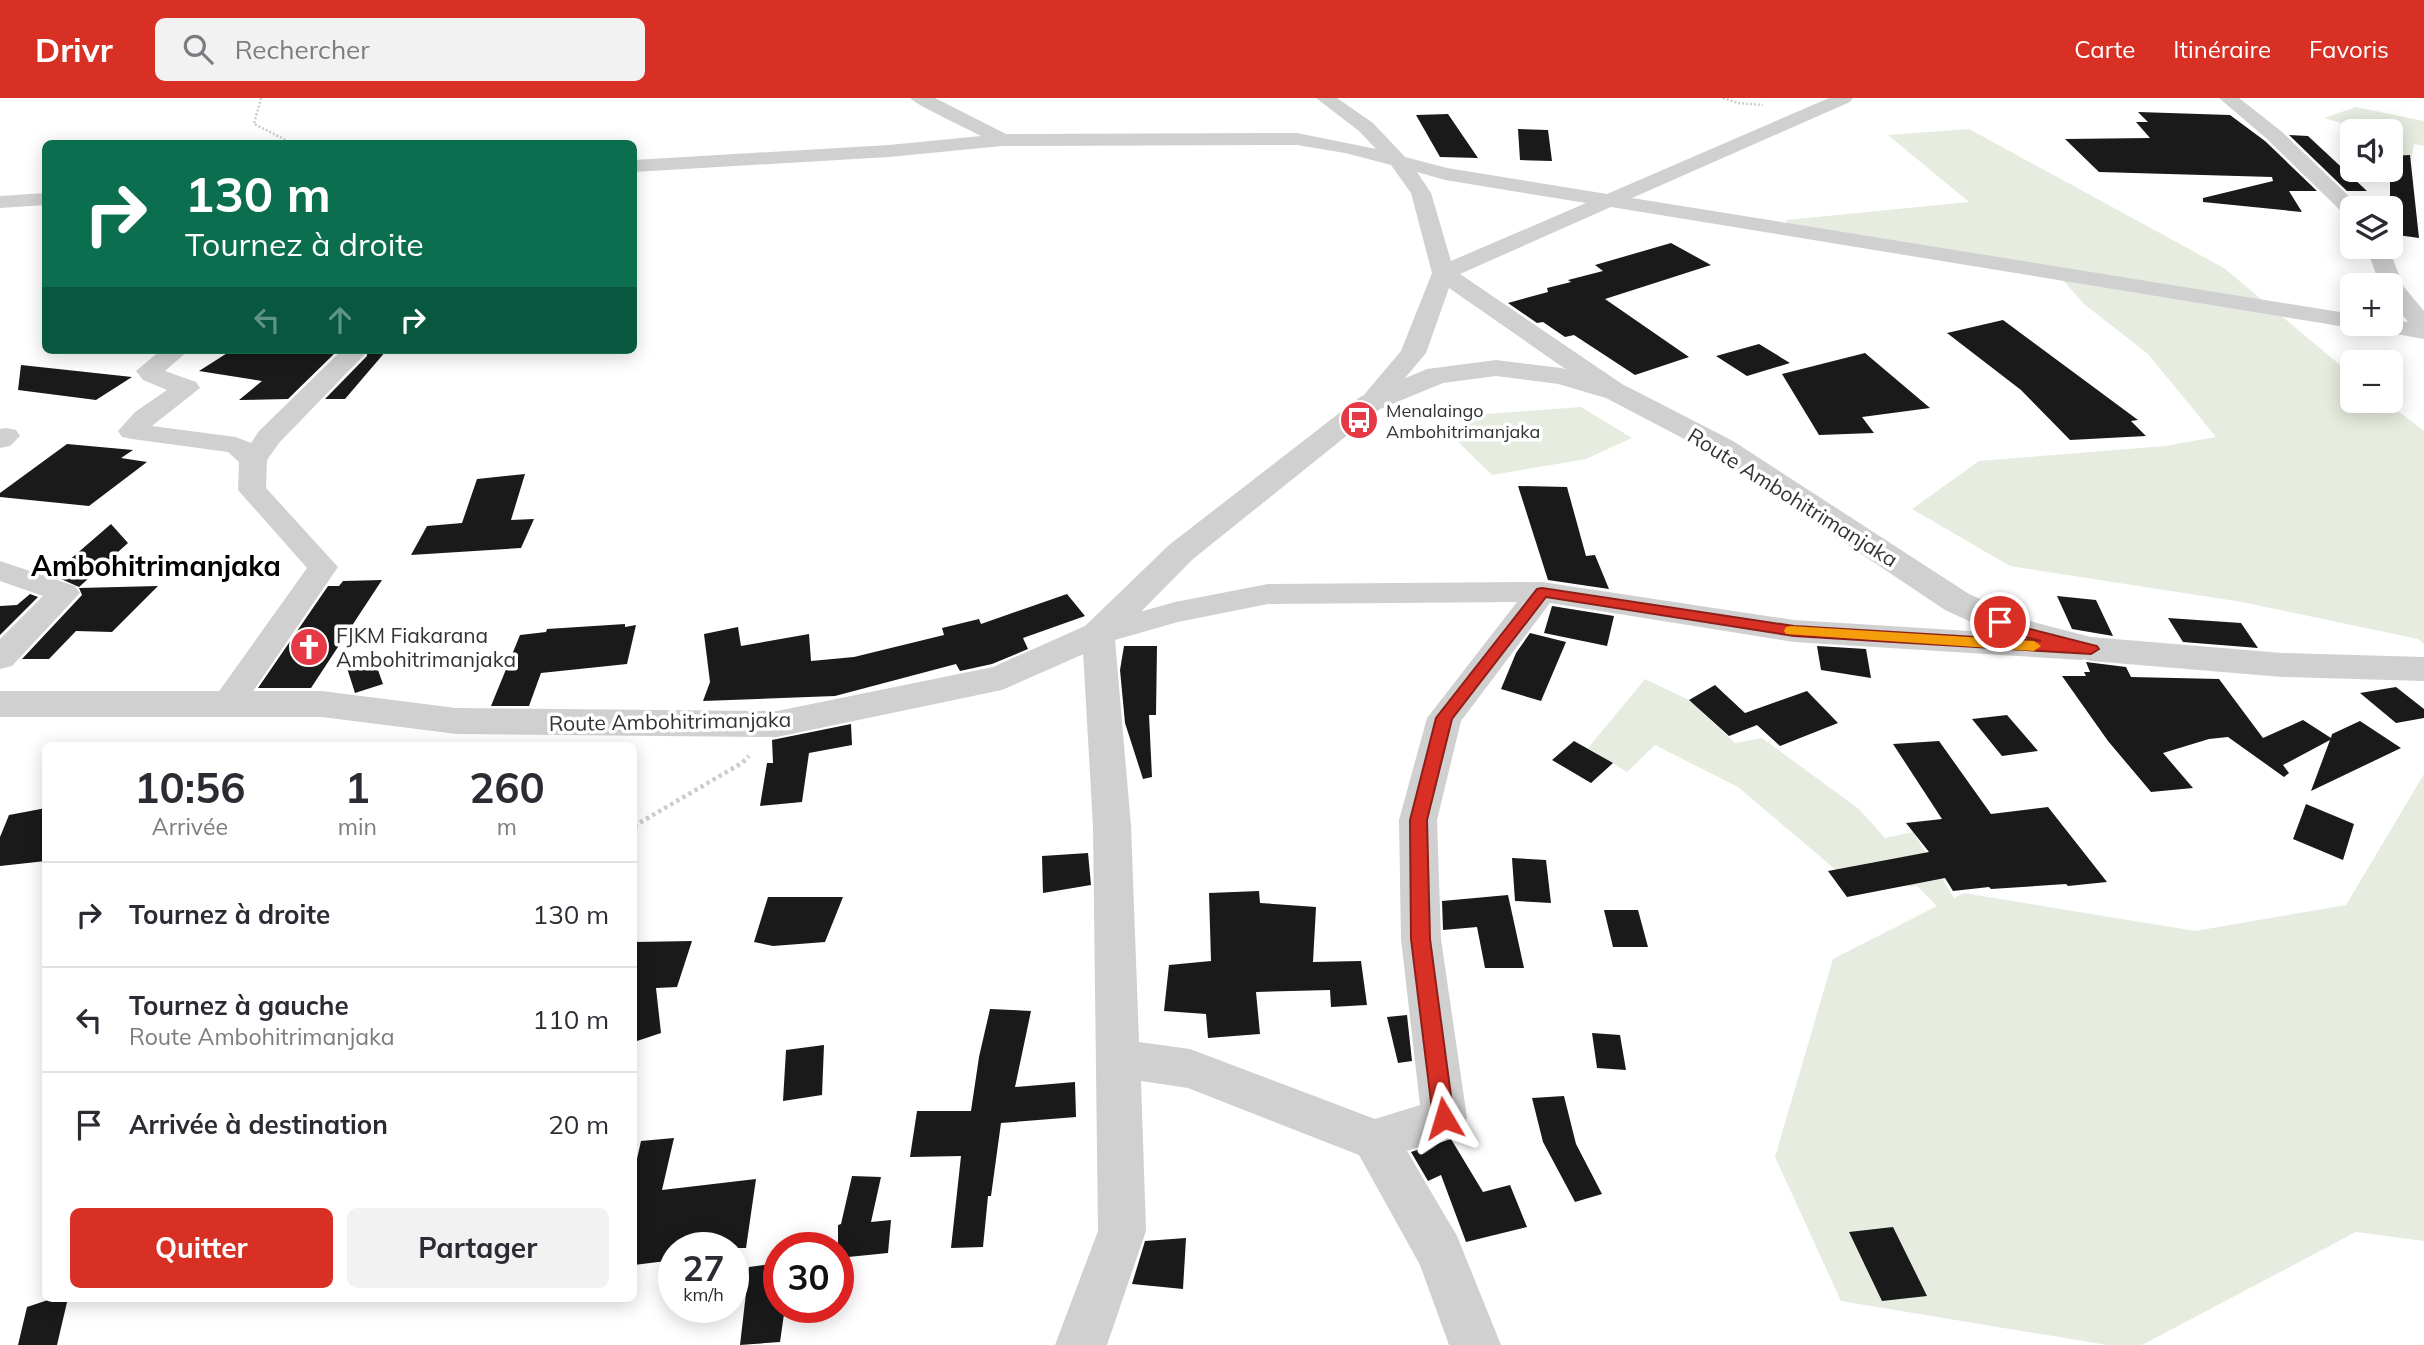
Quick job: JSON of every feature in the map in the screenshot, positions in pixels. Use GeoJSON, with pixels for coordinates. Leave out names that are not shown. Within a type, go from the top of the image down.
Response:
{"type":"FeatureCollection","features":[{"type":"Feature","properties":{"kind":"street"},"geometry":{"type":"LineString","coordinates":[[919,98],[944,108],[1002,141]]}},
{"type":"Feature","properties":{"kind":"street"},"geometry":{"type":"LineString","coordinates":[[1325,98],[1366,127],[1398,162],[1421,193],[1443,273],[1413,353],[1370,403]]}},
{"type":"Feature","properties":{"kind":"street"},"geometry":{"type":"LineString","coordinates":[[1443,273],[1844,98]]}},
{"type":"Feature","properties":{"kind":"street"},"geometry":{"type":"LineString","coordinates":[[2228,98],[2274,135],[2340,199]]}},
{"type":"Feature","properties":{"kind":"street"},"geometry":{"type":"LineString","coordinates":[[637,166],[889,151],[1002,141],[1297,139],[1347,148],[1445,174],[2340,319]]}},
{"type":"Feature","properties":{"kind":"street"},"geometry":{"type":"LineString","coordinates":[[0,202],[42,199]]}},
{"type":"Feature","properties":{"kind":"street"},"geometry":{"type":"LineString","coordinates":[[2382,259],[2393,288],[2424,327]]}},
{"type":"Feature","properties":{"kind":"street"},"geometry":{"type":"LineString","coordinates":[[1443,273],[1616,392]]}},
{"type":"Feature","properties":{"kind":"street"},"geometry":{"type":"LineString","coordinates":[[2403,329],[2424,332]]}},
{"type":"Feature","properties":{"kind":"street"},"geometry":{"type":"LineString","coordinates":[[172,354],[149,371],[152,375],[187,388],[144,418],[132,430],[236,445],[253,460]]}},
{"type":"Feature","properties":{"kind":"street"},"geometry":{"type":"LineString","coordinates":[[227,704],[323,567],[253,490],[253,460],[269,437],[352,354]]}},
{"type":"Feature","properties":{"kind":"street","name":"Route Ambohitrimanjaka"},"geometry":{"type":"LineString","coordinates":[[0,704],[322,704],[468,721],[777,723],[1002,678],[1098,634],[1181,552],[1370,403],[1437,375],[1496,368],[1561,376],[1616,392],[1722,447],[1956,602],[2021,631],[2091,649],[2282,665],[2424,669]]}},
{"type":"Feature","properties":{"kind":"street"},"geometry":{"type":"LineString","coordinates":[[0,570],[64,593],[0,658]]}},
{"type":"Feature","properties":{"kind":"street"},"geometry":{"type":"LineString","coordinates":[[1118,1058],[1190,1069],[1375,1140],[1444,1118],[1421,939],[1418,820],[1444,718],[1542,592]]}},
{"type":"Feature","properties":{"kind":"street"},"geometry":{"type":"LineString","coordinates":[[1081,1345],[1122,1231],[1112,826],[1098,634],[1175,612],[1268,594],[1542,592],[1794,631],[2091,649]]}},
{"type":"Feature","properties":{"kind":"street"},"geometry":{"type":"LineString","coordinates":[[1375,1140],[1440,1253],[1475,1345]]}},
{"type":"Feature","properties":{"kind":"path"},"geometry":{"type":"LineString","coordinates":[[261,98],[254,124],[286,140]]}},
{"type":"Feature","properties":{"kind":"path"},"geometry":{"type":"LineString","coordinates":[[637,824],[742,763],[777,723]]}},
{"type":"Feature","properties":{"kind":"shaded area"},"geometry":{"type":"Polygon","coordinates":[[[2356,107],[2424,121],[2424,146],[2414,144],[2411,161],[2403,159],[2403,119],[2340,119],[2340,123],[2324,118],[2356,107]]]}},
{"type":"Feature","properties":{"kind":"shaded area"},"geometry":{"type":"Polygon","coordinates":[[[1969,129],[2224,268],[2340,365],[2340,413],[2401,413],[2424,431],[2424,644],[2418,639],[2242,602],[2010,566],[1912,509],[1979,461],[2165,446],[2216,437],[2148,354],[2084,304],[2053,269],[1788,226],[1786,220],[1969,202],[1888,135],[1969,129]]]}},
{"type":"Feature","properties":{"kind":"shaded area"},"geometry":{"type":"Polygon","coordinates":[[[1581,407],[1632,438],[1586,459],[1492,475],[1452,436],[1473,415],[1581,407]]]}},
{"type":"Feature","properties":{"kind":"shaded area"},"geometry":{"type":"Polygon","coordinates":[[[1645,679],[1689,700],[1735,743],[1762,738],[1859,809],[1885,838],[1913,832],[1954,898],[1964,893],[2195,931],[2346,905],[2424,774],[2424,1241],[2356,1232],[2142,1345],[2107,1345],[1841,1301],[1775,1157],[1833,959],[1937,906],[1917,886],[1890,886],[1836,870],[1738,787],[1655,745],[1627,772],[1588,748],[1645,679]]]}},
{"type":"Feature","properties":{"kind":"building"},"geometry":{"type":"Polygon","coordinates":[[[2138,112],[2230,115],[2265,141],[2317,191],[2289,191],[2302,212],[2203,202],[2203,198],[2273,181],[2272,177],[2099,172],[2065,139],[2150,138],[2136,122],[2148,122],[2138,112]]]}},
{"type":"Feature","properties":{"kind":"building"},"geometry":{"type":"Polygon","coordinates":[[[1448,114],[1478,158],[1440,157],[1416,115],[1448,114]]]}},
{"type":"Feature","properties":{"kind":"building"},"geometry":{"type":"Polygon","coordinates":[[[1518,129],[1548,130],[1552,161],[1520,160],[1518,129]]]}},
{"type":"Feature","properties":{"kind":"building"},"geometry":{"type":"Polygon","coordinates":[[[2289,135],[2308,136],[2340,166],[2340,182],[2357,182],[2367,191],[2347,191],[2289,135]]]}},
{"type":"Feature","properties":{"kind":"building"},"geometry":{"type":"Polygon","coordinates":[[[2403,155],[2410,155],[2419,238],[2403,236],[2403,196],[2390,196],[2390,182],[2403,182],[2403,155]]]}},
{"type":"Feature","properties":{"kind":"building"},"geometry":{"type":"Polygon","coordinates":[[[1671,243],[1711,265],[1605,299],[1689,357],[1635,375],[1574,335],[1565,337],[1543,322],[1537,323],[1508,303],[1548,292],[1547,288],[1571,282],[1568,280],[1603,271],[1595,265],[1671,243]]]}},
{"type":"Feature","properties":{"kind":"building"},"geometry":{"type":"Polygon","coordinates":[[[2003,320],[2138,420],[2131,421],[2146,436],[2070,440],[2021,390],[1947,333],[2003,320]]]}},
{"type":"Feature","properties":{"kind":"building"},"geometry":{"type":"Polygon","coordinates":[[[1759,344],[1790,363],[1747,376],[1716,356],[1759,344]]]}},
{"type":"Feature","properties":{"kind":"building"},"geometry":{"type":"Polygon","coordinates":[[[1865,353],[1930,408],[1862,417],[1874,433],[1819,435],[1782,374],[1865,353]]]}},
{"type":"Feature","properties":{"kind":"building"},"geometry":{"type":"Polygon","coordinates":[[[226,354],[334,354],[288,399],[239,400],[262,381],[199,371],[226,354]]]}},
{"type":"Feature","properties":{"kind":"building"},"geometry":{"type":"Polygon","coordinates":[[[383,354],[345,399],[325,399],[367,356],[383,354]]]}},
{"type":"Feature","properties":{"kind":"building"},"geometry":{"type":"Polygon","coordinates":[[[21,365],[132,377],[96,400],[18,390],[21,365]]]}},
{"type":"Feature","properties":{"kind":"building"},"geometry":{"type":"Polygon","coordinates":[[[67,444],[133,450],[121,458],[147,462],[89,506],[0,497],[0,493],[67,444]]]}},
{"type":"Feature","properties":{"kind":"building"},"geometry":{"type":"Polygon","coordinates":[[[525,474],[511,520],[534,519],[521,548],[411,555],[427,526],[462,523],[477,479],[525,474]]]}},
{"type":"Feature","properties":{"kind":"building"},"geometry":{"type":"Polygon","coordinates":[[[1518,486],[1567,487],[1586,556],[1595,555],[1609,589],[1548,580],[1518,486]]]}},
{"type":"Feature","properties":{"kind":"building"},"geometry":{"type":"Polygon","coordinates":[[[111,524],[128,543],[79,587],[52,575],[111,524]]]}},
{"type":"Feature","properties":{"kind":"building","name":"FJKM Fiakarana Ambohitrimanjaka"},"geometry":{"type":"Polygon","coordinates":[[[382,580],[311,688],[258,688],[328,586],[339,586],[343,581],[382,580]]]}},
{"type":"Feature","properties":{"kind":"building"},"geometry":{"type":"Polygon","coordinates":[[[158,586],[112,632],[76,631],[49,659],[22,659],[82,595],[79,588],[158,586]]]}},
{"type":"Feature","properties":{"kind":"building"},"geometry":{"type":"Polygon","coordinates":[[[30,594],[38,597],[0,635],[0,606],[17,605],[30,594]]]}},
{"type":"Feature","properties":{"kind":"building"},"geometry":{"type":"Polygon","coordinates":[[[1067,594],[1085,616],[1023,638],[1028,649],[992,664],[960,671],[956,664],[835,696],[703,701],[710,682],[704,634],[738,627],[741,646],[809,634],[811,661],[854,657],[944,635],[942,628],[979,619],[981,624],[1067,594]]]}},
{"type":"Feature","properties":{"kind":"building"},"geometry":{"type":"Polygon","coordinates":[[[2057,596],[2096,600],[2113,636],[2072,629],[2057,596]]]}},
{"type":"Feature","properties":{"kind":"building"},"geometry":{"type":"Polygon","coordinates":[[[1552,606],[1614,616],[1607,646],[1544,633],[1552,606]]]}},
{"type":"Feature","properties":{"kind":"building"},"geometry":{"type":"Polygon","coordinates":[[[2168,618],[2241,623],[2258,648],[2183,642],[2168,618]]]}},
{"type":"Feature","properties":{"kind":"building"},"geometry":{"type":"Polygon","coordinates":[[[625,624],[625,627],[636,625],[627,664],[541,673],[529,706],[491,706],[520,635],[546,632],[547,629],[625,624]]]}},
{"type":"Feature","properties":{"kind":"building"},"geometry":{"type":"Polygon","coordinates":[[[1530,633],[1566,642],[1541,701],[1501,689],[1516,653],[1530,633]]]}},
{"type":"Feature","properties":{"kind":"building"},"geometry":{"type":"Polygon","coordinates":[[[1124,646],[1157,646],[1156,715],[1149,715],[1152,777],[1143,779],[1125,723],[1120,670],[1124,646]]]}},
{"type":"Feature","properties":{"kind":"building"},"geometry":{"type":"Polygon","coordinates":[[[1817,646],[1866,649],[1871,678],[1821,670],[1817,646]]]}},
{"type":"Feature","properties":{"kind":"building"},"geometry":{"type":"Polygon","coordinates":[[[374,659],[383,684],[355,693],[347,668],[374,659]]]}},
{"type":"Feature","properties":{"kind":"building"},"geometry":{"type":"Polygon","coordinates":[[[2086,662],[2126,667],[2131,677],[2219,679],[2263,738],[2303,720],[2331,738],[2332,734],[2360,721],[2401,748],[2311,791],[2330,740],[2283,765],[2289,773],[2284,777],[2228,737],[2209,739],[2163,753],[2193,788],[2151,792],[2108,741],[2062,676],[2086,676],[2084,672],[2090,672],[2086,662]]]}},
{"type":"Feature","properties":{"kind":"building"},"geometry":{"type":"Polygon","coordinates":[[[1715,685],[1745,713],[1807,691],[1838,723],[1780,746],[1757,725],[1729,736],[1689,700],[1715,685]]]}},
{"type":"Feature","properties":{"kind":"building"},"geometry":{"type":"Polygon","coordinates":[[[2396,687],[2424,709],[2424,718],[2396,723],[2360,693],[2396,687]]]}},
{"type":"Feature","properties":{"kind":"building"},"geometry":{"type":"Polygon","coordinates":[[[2007,715],[2038,751],[2002,756],[1972,719],[2007,715]]]}},
{"type":"Feature","properties":{"kind":"building"},"geometry":{"type":"Polygon","coordinates":[[[851,724],[852,745],[809,753],[802,802],[760,806],[767,763],[773,763],[772,740],[851,724]]]}},
{"type":"Feature","properties":{"kind":"building"},"geometry":{"type":"Polygon","coordinates":[[[1574,741],[1613,763],[1591,783],[1552,760],[1574,741]]]}},
{"type":"Feature","properties":{"kind":"building"},"geometry":{"type":"Polygon","coordinates":[[[1939,741],[1991,814],[2048,807],[2107,882],[1953,891],[1945,878],[1847,897],[1828,871],[1929,852],[1906,823],[1942,819],[1893,744],[1939,741]]]}},
{"type":"Feature","properties":{"kind":"building"},"geometry":{"type":"Polygon","coordinates":[[[2306,804],[2354,824],[2343,860],[2293,839],[2306,804]]]}},
{"type":"Feature","properties":{"kind":"building"},"geometry":{"type":"Polygon","coordinates":[[[42,809],[42,861],[0,866],[0,837],[9,815],[42,809]]]}},
{"type":"Feature","properties":{"kind":"building"},"geometry":{"type":"Polygon","coordinates":[[[1088,853],[1091,885],[1043,893],[1042,856],[1088,853]]]}},
{"type":"Feature","properties":{"kind":"building"},"geometry":{"type":"Polygon","coordinates":[[[1512,858],[1546,860],[1551,903],[1515,901],[1512,858]]]}},
{"type":"Feature","properties":{"kind":"building"},"geometry":{"type":"Polygon","coordinates":[[[1259,891],[1260,903],[1316,907],[1313,962],[1361,961],[1367,1005],[1331,1007],[1330,990],[1256,992],[1260,1034],[1208,1038],[1206,1014],[1164,1011],[1169,965],[1211,961],[1209,893],[1259,891]]]}},
{"type":"Feature","properties":{"kind":"building"},"geometry":{"type":"Polygon","coordinates":[[[1508,895],[1524,968],[1485,968],[1477,927],[1443,930],[1442,901],[1508,895]]]}},
{"type":"Feature","properties":{"kind":"building"},"geometry":{"type":"Polygon","coordinates":[[[768,897],[843,897],[825,942],[773,946],[754,942],[768,897]]]}},
{"type":"Feature","properties":{"kind":"building"},"geometry":{"type":"Polygon","coordinates":[[[1604,910],[1638,910],[1648,947],[1613,947],[1604,910]]]}},
{"type":"Feature","properties":{"kind":"building"},"geometry":{"type":"Polygon","coordinates":[[[692,941],[677,987],[656,988],[661,1033],[637,1041],[637,942],[692,941]]]}},
{"type":"Feature","properties":{"kind":"building"},"geometry":{"type":"Polygon","coordinates":[[[990,1009],[1031,1011],[1015,1087],[1075,1082],[1076,1117],[1001,1123],[991,1196],[988,1196],[983,1247],[951,1248],[961,1156],[910,1157],[917,1111],[971,1111],[990,1009]]]}},
{"type":"Feature","properties":{"kind":"building"},"geometry":{"type":"Polygon","coordinates":[[[1407,1015],[1412,1061],[1398,1063],[1387,1017],[1407,1015]]]}},
{"type":"Feature","properties":{"kind":"building"},"geometry":{"type":"Polygon","coordinates":[[[1592,1033],[1620,1035],[1626,1070],[1597,1068],[1592,1033]]]}},
{"type":"Feature","properties":{"kind":"building"},"geometry":{"type":"Polygon","coordinates":[[[824,1045],[822,1095],[783,1101],[786,1050],[824,1045]]]}},
{"type":"Feature","properties":{"kind":"building"},"geometry":{"type":"Polygon","coordinates":[[[1564,1096],[1576,1144],[1602,1194],[1575,1202],[1543,1142],[1532,1098],[1564,1096]]]}},
{"type":"Feature","properties":{"kind":"building"},"geometry":{"type":"Polygon","coordinates":[[[674,1138],[662,1190],[756,1179],[748,1232],[658,1232],[658,1262],[637,1265],[637,1159],[641,1141],[674,1138]]]}},
{"type":"Feature","properties":{"kind":"building"},"geometry":{"type":"Polygon","coordinates":[[[1451,1139],[1483,1192],[1510,1185],[1527,1227],[1466,1242],[1441,1175],[1428,1181],[1411,1152],[1451,1139]]]}},
{"type":"Feature","properties":{"kind":"building"},"geometry":{"type":"Polygon","coordinates":[[[852,1176],[881,1177],[871,1222],[891,1220],[888,1253],[854,1256],[854,1232],[838,1232],[838,1225],[841,1224],[852,1176]]]}},
{"type":"Feature","properties":{"kind":"building"},"geometry":{"type":"Polygon","coordinates":[[[1893,1227],[1927,1296],[1882,1301],[1849,1232],[1893,1227]]]}},
{"type":"Feature","properties":{"kind":"building"},"geometry":{"type":"Polygon","coordinates":[[[1186,1238],[1183,1289],[1132,1284],[1145,1241],[1186,1238]]]}},
{"type":"Feature","properties":{"kind":"building"},"geometry":{"type":"Polygon","coordinates":[[[763,1265],[763,1323],[783,1323],[780,1342],[740,1345],[743,1323],[749,1323],[749,1267],[763,1265]]]}},
{"type":"Feature","properties":{"kind":"building"},"geometry":{"type":"Polygon","coordinates":[[[42,1302],[67,1302],[57,1345],[18,1345],[27,1307],[42,1302]]]}},
{"type":"Feature","properties":{"kind":"slow traffic"},"geometry":{"type":"LineString","coordinates":[[1791,631],[2034,646]]}},
{"type":"Feature","properties":{"kind":"place","name":"Menalaingo Ambohitrimanjaka"},"geometry":{"type":"Point","coordinates":[1359,420]}},
{"type":"Feature","properties":{"kind":"place","name":"FJKM Fiakarana Ambohitrimanjaka"},"geometry":{"type":"Point","coordinates":[309,647]}},
{"type":"Feature","properties":{"kind":"district","name":"Ambohitrimanjaka"},"geometry":{"type":"Point","coordinates":[156,565]}},
{"type":"Feature","properties":{"kind":"route"},"geometry":{"type":"LineString","coordinates":[[1444,1118],[1421,939],[1418,820],[1444,718],[1542,592],[1794,631],[2091,649],[2021,631],[2000,622]]}}]}
